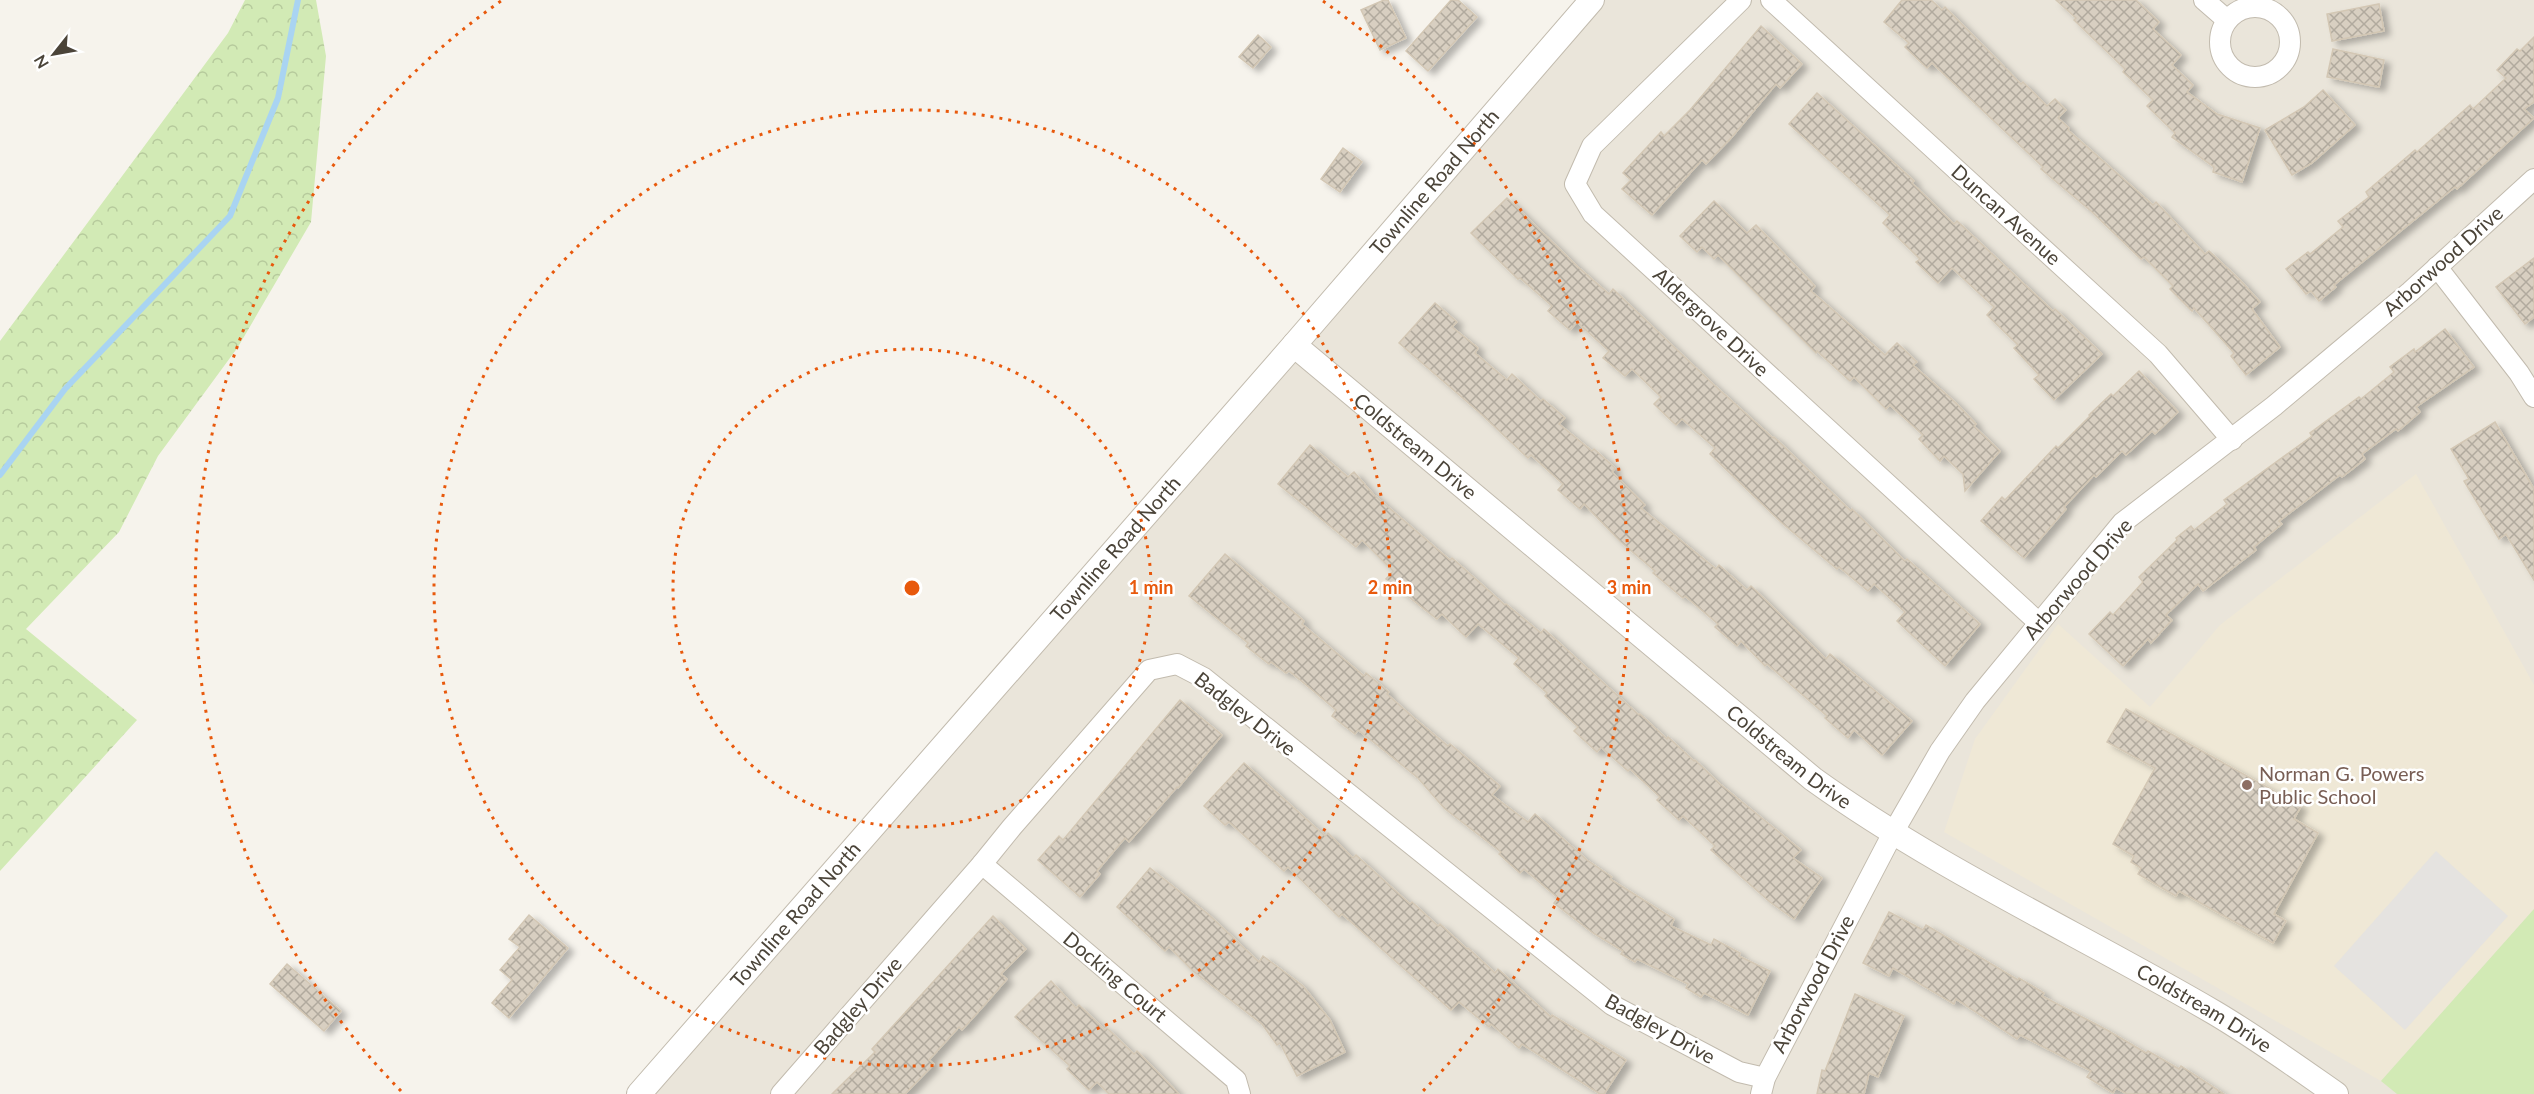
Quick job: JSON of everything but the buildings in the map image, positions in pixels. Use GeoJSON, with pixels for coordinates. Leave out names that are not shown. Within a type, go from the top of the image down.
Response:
{"type":"FeatureCollection","features":[{"type":"Feature","properties":{"kind":"street","name":"Townline Road North"},"geometry":{"type":"LineString","coordinates":[[639,1094],[1294,345],[1592,0]]}},
{"type":"Feature","properties":{"kind":"street","name":"Aldergrove Drive"},"geometry":{"type":"LineString","coordinates":[[1741,0],[1592,146],[1575,184],[1593,214],[2039,623]]}},
{"type":"Feature","properties":{"kind":"street","name":"Duncan Avenue"},"geometry":{"type":"LineString","coordinates":[[1771,0],[2158,354],[2232,440]]}},
{"type":"Feature","properties":{"kind":"street"},"geometry":{"type":"LineString","coordinates":[[2204,0],[2227,20]]}},
{"type":"Feature","properties":{"kind":"street","name":"Arborwood Drive"},"geometry":{"type":"LineString","coordinates":[[1763,1086],[1894,831],[1940,751],[1975,701],[2122,523],[2232,440],[2410,292],[2534,179]]}},
{"type":"Feature","properties":{"kind":"street"},"geometry":{"type":"LineString","coordinates":[[2437,267],[2519,373],[2534,397]]}},
{"type":"Feature","properties":{"kind":"street","name":"Coldstream Drive"},"geometry":{"type":"LineString","coordinates":[[1294,345],[1813,778],[1853,807],[2214,1013],[2265,1044],[2336,1094]]}},
{"type":"Feature","properties":{"kind":"street","name":"Badgley Drive"},"geometry":{"type":"LineString","coordinates":[[781,1094],[1149,670],[1177,664],[1204,678],[1611,1005],[1763,1086]]}},
{"type":"Feature","properties":{"kind":"street","name":"Docking Court"},"geometry":{"type":"LineString","coordinates":[[982,864],[1236,1080],[1240,1094]]}},
{"type":"Feature","properties":{"kind":"shaded area"},"geometry":{"type":"Polygon","coordinates":[[[1584,0],[2534,0],[2534,1094],[627,1094],[1584,0]]]}},
{"type":"Feature","properties":{"kind":"shaded area","name":"Norman G. Powers Public School"},"geometry":{"type":"Polygon","coordinates":[[[2416,474],[2534,685],[2534,909],[2381,1081],[1944,832],[1975,739],[2058,624],[2150,707],[2220,625],[2416,474]]]}},
{"type":"Feature","properties":{"kind":"shaded area"},"geometry":{"type":"Polygon","coordinates":[[[2436,851],[2508,916],[2405,1030],[2334,966],[2436,851]]]}},
{"type":"Feature","properties":{"kind":"green space"},"geometry":{"type":"Polygon","coordinates":[[[245,0],[316,0],[326,56],[311,222],[238,347],[158,456],[119,532],[26,629],[137,720],[0,871],[0,341],[228,33],[245,0]]]}},
{"type":"Feature","properties":{"kind":"green space"},"geometry":{"type":"Polygon","coordinates":[[[2534,909],[2534,1094],[2397,1094],[2381,1081],[2534,909]]]}},
{"type":"Feature","properties":{"kind":"waterway"},"geometry":{"type":"LineString","coordinates":[[0,475],[65,389],[230,216],[278,98],[298,0]]}},
{"type":"Feature","properties":{"kind":"place","name":"Norman G. Powers Public School"},"geometry":{"type":"Point","coordinates":[2247,785]}}]}
